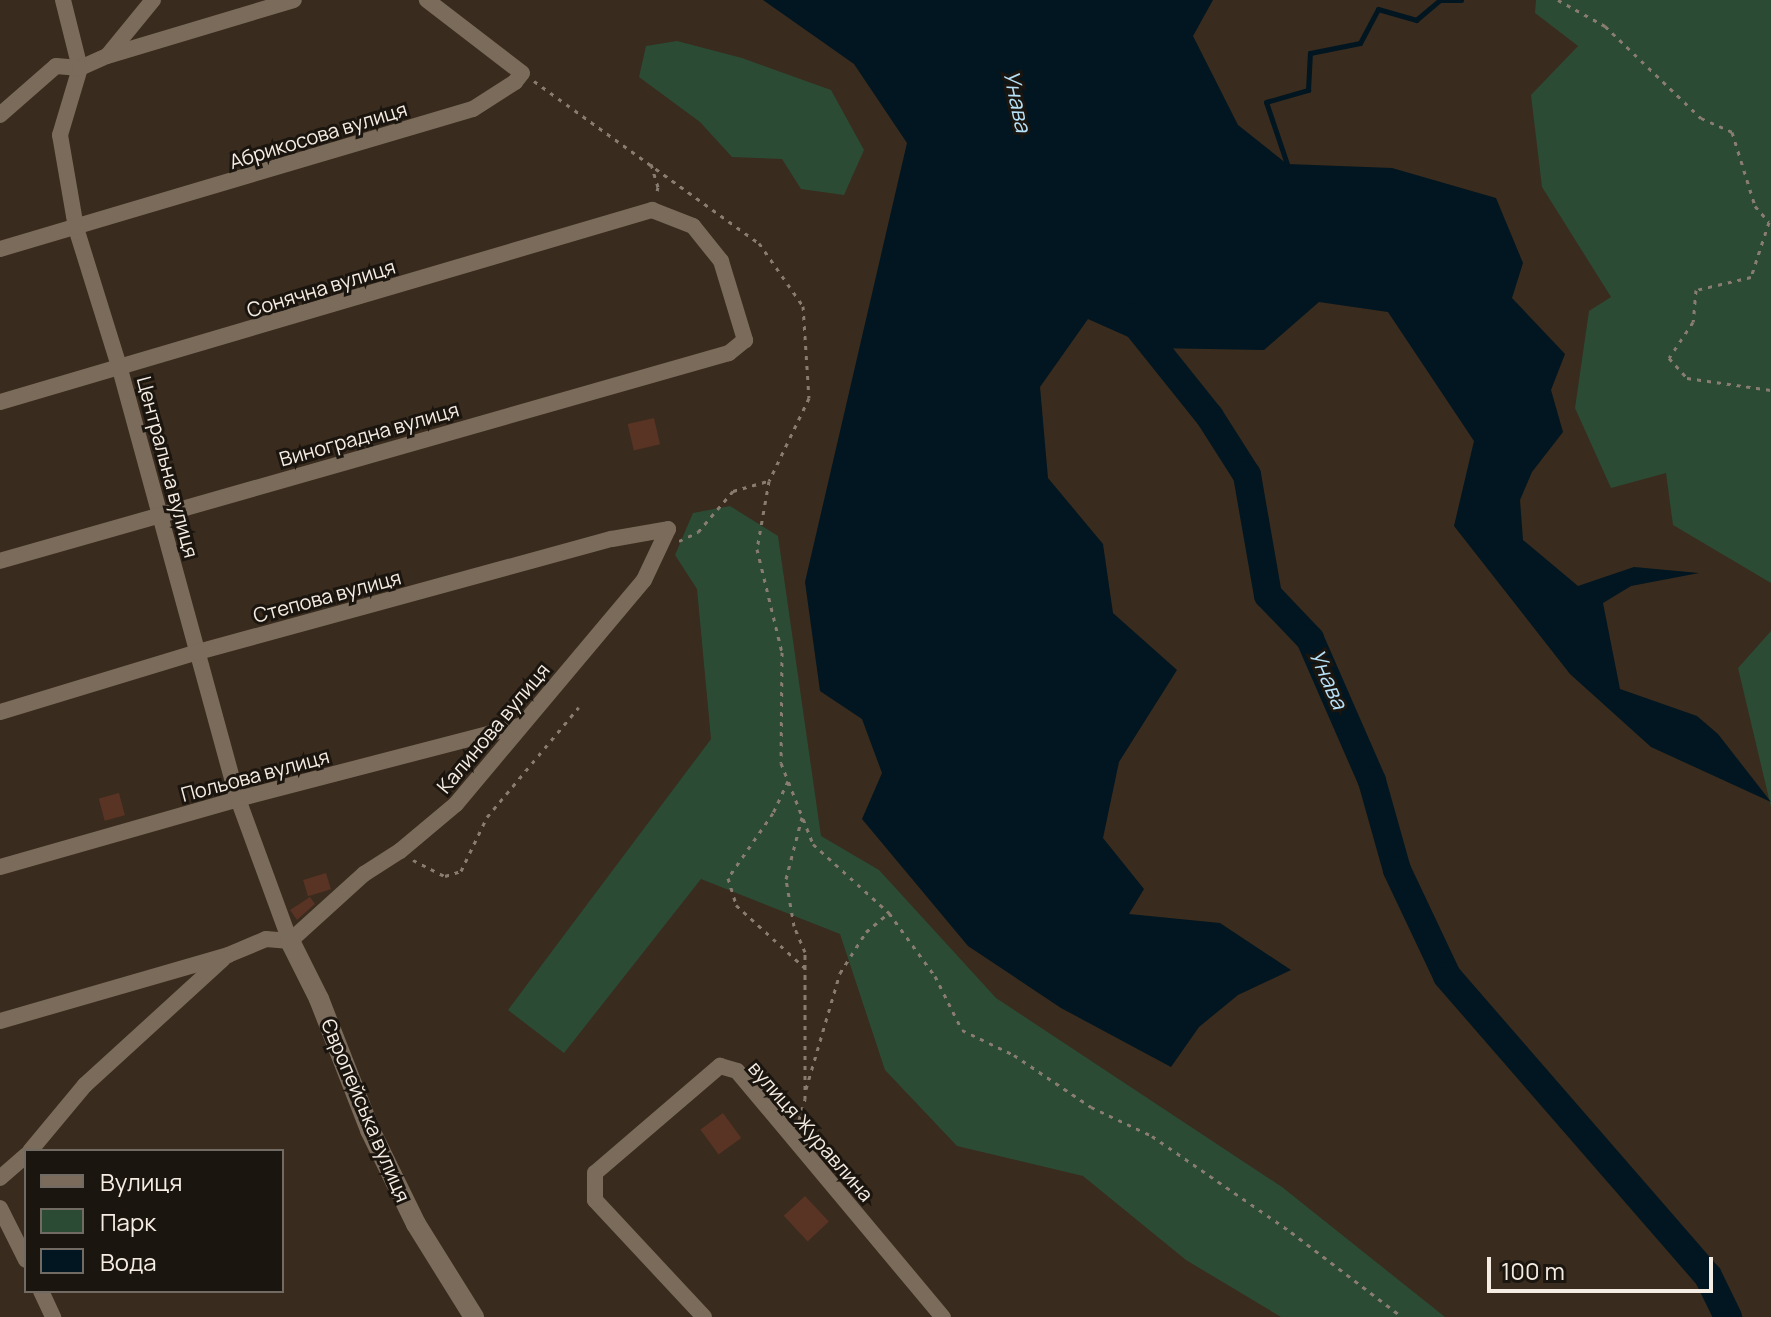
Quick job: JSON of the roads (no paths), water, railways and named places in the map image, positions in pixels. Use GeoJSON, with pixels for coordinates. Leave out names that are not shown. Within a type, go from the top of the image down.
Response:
{"type":"FeatureCollection","features":[{"type":"Feature","properties":{"kind":"street"},"geometry":{"type":"LineString","coordinates":[[63,0],[80,68]]}},
{"type":"Feature","properties":{"kind":"street"},"geometry":{"type":"LineString","coordinates":[[107,56],[153,0]]}},
{"type":"Feature","properties":{"kind":"street"},"geometry":{"type":"LineString","coordinates":[[0,115],[56,66],[80,68],[107,56],[294,0]]}},
{"type":"Feature","properties":{"kind":"street","name":"Абрикосова вулиця"},"geometry":{"type":"LineString","coordinates":[[0,249],[473,109],[515,82],[522,73],[427,0]]}},
{"type":"Feature","properties":{"kind":"street","name":"Центральна вулиця"},"geometry":{"type":"LineString","coordinates":[[80,68],[60,135],[76,228],[120,369],[238,799],[290,941]]}},
{"type":"Feature","properties":{"kind":"street","name":"Сонячна вулиця"},"geometry":{"type":"LineString","coordinates":[[0,402],[652,210],[693,226],[721,261],[745,340]]}},
{"type":"Feature","properties":{"kind":"street","name":"Виноградна вулиця"},"geometry":{"type":"LineString","coordinates":[[0,561],[729,353],[745,340]]}},
{"type":"Feature","properties":{"kind":"street","name":"Степова вулиця"},"geometry":{"type":"LineString","coordinates":[[0,712],[198,652],[612,539],[668,529]]}},
{"type":"Feature","properties":{"kind":"street","name":"Калинова вулиця"},"geometry":{"type":"LineString","coordinates":[[290,941],[364,874],[400,851],[456,804],[644,580],[668,529]]}},
{"type":"Feature","properties":{"kind":"street","name":"Польова вулиця"},"geometry":{"type":"LineString","coordinates":[[0,867],[238,799],[522,725]]}},
{"type":"Feature","properties":{"kind":"street"},"geometry":{"type":"LineString","coordinates":[[0,1021],[228,955],[266,939],[290,941]]}},
{"type":"Feature","properties":{"kind":"street","name":"Європейська вулиця"},"geometry":{"type":"LineString","coordinates":[[290,941],[319,999],[370,1130],[416,1224],[474,1317]]}},
{"type":"Feature","properties":{"kind":"street"},"geometry":{"type":"LineString","coordinates":[[31,1149],[85,1085],[228,955]]}},
{"type":"Feature","properties":{"kind":"street","name":"вулиця Журавлина"},"geometry":{"type":"LineString","coordinates":[[704,1317],[595,1200],[595,1173],[720,1066],[737,1071],[943,1317]]}},
{"type":"Feature","properties":{"kind":"street"},"geometry":{"type":"LineString","coordinates":[[0,1178],[24,1157]]}},
{"type":"Feature","properties":{"kind":"street"},"geometry":{"type":"LineString","coordinates":[[0,1208],[24,1256]]}},
{"type":"Feature","properties":{"kind":"street"},"geometry":{"type":"LineString","coordinates":[[42,1293],[53,1317]]}},
{"type":"Feature","properties":{"kind":"water"},"geometry":{"type":"Polygon","coordinates":[[[763,0],[1213,0],[1193,36],[1238,125],[1287,164],[1392,168],[1496,198],[1523,263],[1512,298],[1565,354],[1551,390],[1563,432],[1532,472],[1520,500],[1523,540],[1578,586],[1634,567],[1699,573],[1631,586],[1603,603],[1620,689],[1697,716],[1718,734],[1771,802],[1651,747],[1570,674],[1454,526],[1474,441],[1388,312],[1319,302],[1264,350],[1153,348],[1088,319],[1040,387],[1048,478],[1103,544],[1113,613],[1177,670],[1119,762],[1103,838],[1144,889],[1129,914],[1220,923],[1291,970],[1238,995],[1199,1027],[1171,1067],[1061,1008],[968,946],[862,819],[882,773],[862,719],[820,691],[805,582],[907,143],[854,64],[763,0]]]}},
{"type":"Feature","properties":{"kind":"waterway"},"geometry":{"type":"LineString","coordinates":[[1287,164],[1266,102],[1308,90],[1310,53],[1360,43],[1378,9],[1416,20],[1440,0],[1461,0]]}},
{"type":"Feature","properties":{"kind":"waterway","name":"Унава"},"geometry":{"type":"LineString","coordinates":[[1130,317],[1210,417],[1247,475],[1268,595],[1310,639],[1372,781],[1397,870],[1447,976],[1708,1276],[1728,1317]]}}]}
